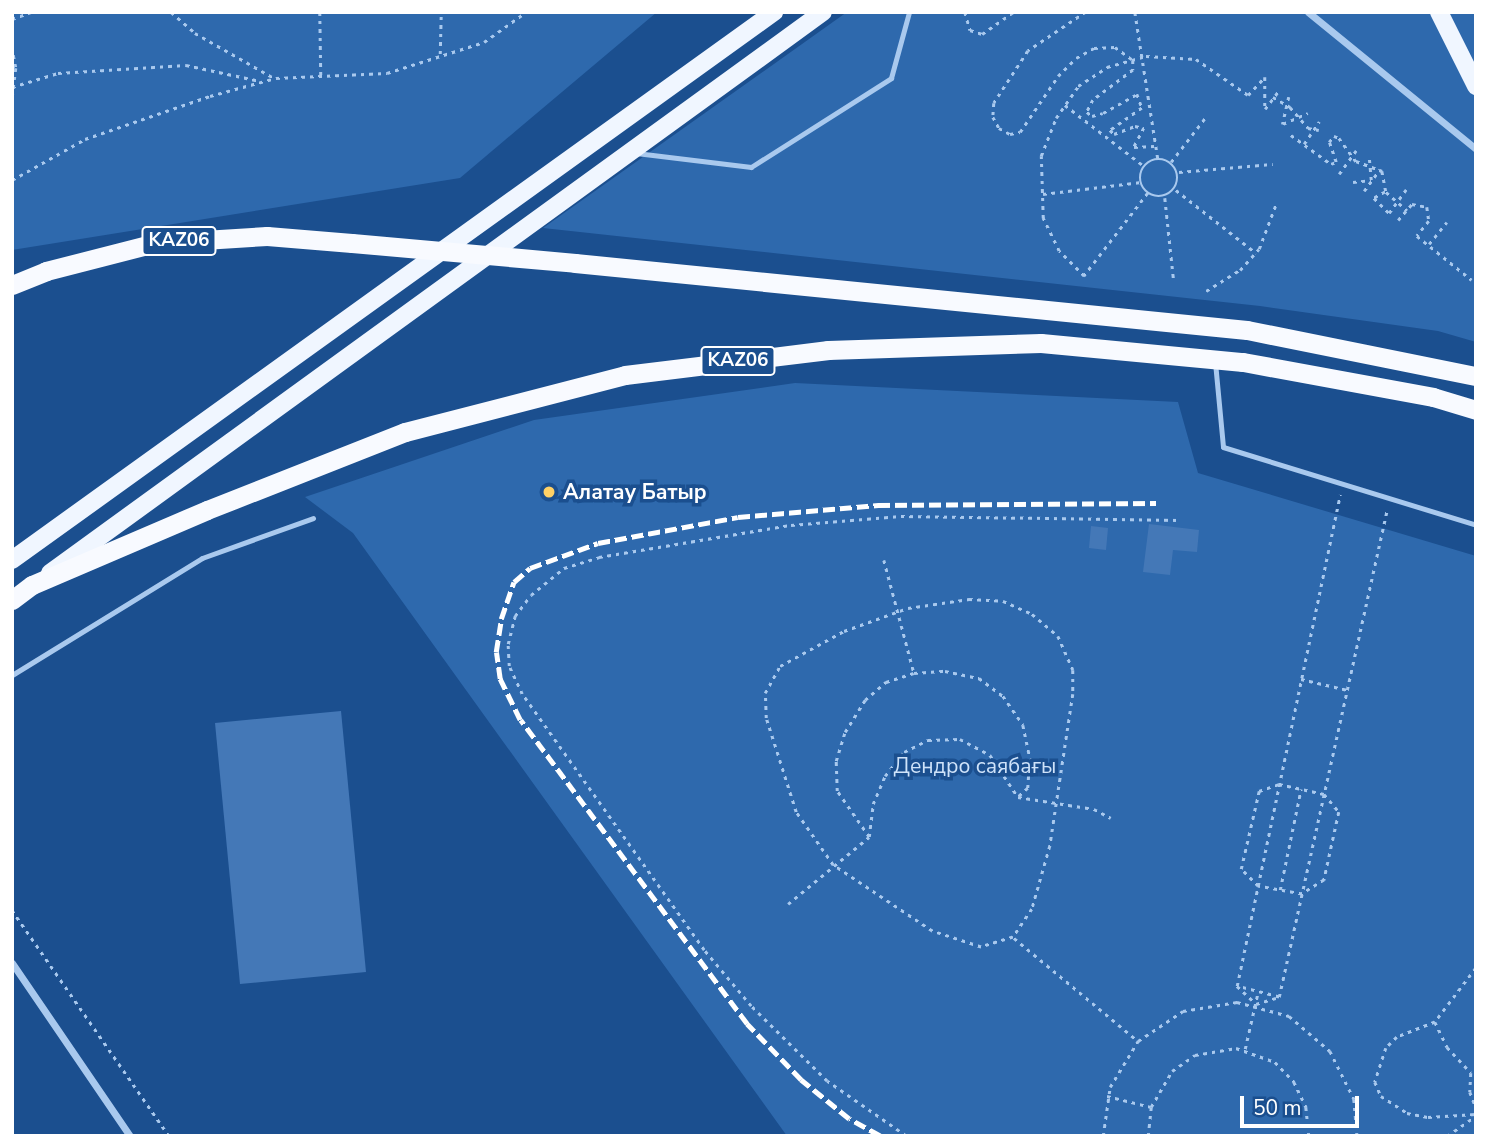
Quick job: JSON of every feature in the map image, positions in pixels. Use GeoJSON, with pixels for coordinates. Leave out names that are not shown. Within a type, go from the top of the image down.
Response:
{"type":"FeatureCollection","features":[{"type":"Feature","properties":{"kind":"highway","name":"KАZ06"},"geometry":{"type":"LineString","coordinates":[[12,285],[46,271],[155,243],[267,236],[575,263],[1247,330],[1476,376]]}},
{"type":"Feature","properties":{"kind":"highway","name":"KАZ06"},"geometry":{"type":"LineString","coordinates":[[12,600],[32,585],[405,432],[625,375],[828,350],[1041,343],[1215,359],[1433,397],[1476,410]]}},
{"type":"Feature","properties":{"kind":"main road"},"geometry":{"type":"LineString","coordinates":[[12,560],[774,12]]}},
{"type":"Feature","properties":{"kind":"main road","name":"KАZ06"},"geometry":{"type":"LineString","coordinates":[[32,585],[823,12]]}},
{"type":"Feature","properties":{"kind":"main road"},"geometry":{"type":"LineString","coordinates":[[1439,12],[1476,86]]}},
{"type":"Feature","properties":{"kind":"street"},"geometry":{"type":"LineString","coordinates":[[1308,12],[1476,149]]}},
{"type":"Feature","properties":{"kind":"street"},"geometry":{"type":"LineString","coordinates":[[12,963],[130,1136]]}},
{"type":"Feature","properties":{"kind":"lane"},"geometry":{"type":"LineString","coordinates":[[629,152],[751,167],[891,78],[909,12]]}},
{"type":"Feature","properties":{"kind":"lane"},"geometry":{"type":"LineString","coordinates":[[1215,359],[1223,447],[1476,525]]}},
{"type":"Feature","properties":{"kind":"lane"},"geometry":{"type":"LineString","coordinates":[[12,675],[202,558],[313,518]]}},
{"type":"Feature","properties":{"kind":"path"},"geometry":{"type":"LineString","coordinates":[[12,19],[31,12]]}},
{"type":"Feature","properties":{"kind":"path"},"geometry":{"type":"LineString","coordinates":[[172,12],[195,33],[276,78]]}},
{"type":"Feature","properties":{"kind":"path"},"geometry":{"type":"LineString","coordinates":[[320,12],[321,76]]}},
{"type":"Feature","properties":{"kind":"path"},"geometry":{"type":"LineString","coordinates":[[440,56],[441,12]]}},
{"type":"Feature","properties":{"kind":"path"},"geometry":{"type":"LineString","coordinates":[[12,180],[85,139],[276,78],[387,73],[484,43],[526,12]]}},
{"type":"Feature","properties":{"kind":"path"},"geometry":{"type":"LineString","coordinates":[[965,12],[970,30],[982,34],[1014,12]]}},
{"type":"Feature","properties":{"kind":"path"},"geometry":{"type":"LineString","coordinates":[[1086,12],[1028,51],[994,103],[999,128],[1010,134],[1020,132],[1058,76],[1094,48],[1115,47],[1133,60]]}},
{"type":"Feature","properties":{"kind":"path"},"geometry":{"type":"LineString","coordinates":[[1135,12],[1158,159]]}},
{"type":"Feature","properties":{"kind":"path"},"geometry":{"type":"LineString","coordinates":[[12,47],[12,101]]}},
{"type":"Feature","properties":{"kind":"path"},"geometry":{"type":"LineString","coordinates":[[1147,193],[1084,276],[1059,251],[1043,218],[1041,156],[1065,105],[1078,86],[1107,67],[1142,57],[1196,59],[1248,95],[1265,77],[1265,109],[1280,89]]}},
{"type":"Feature","properties":{"kind":"path"},"geometry":{"type":"LineString","coordinates":[[1133,60],[1133,70],[1093,100],[1087,112],[1092,116],[1103,113],[1137,94],[1142,108],[1110,130],[1114,134],[1135,126],[1144,128],[1134,147],[1154,146]]}},
{"type":"Feature","properties":{"kind":"path"},"geometry":{"type":"LineString","coordinates":[[13,87],[58,73],[186,65],[263,82]]}},
{"type":"Feature","properties":{"kind":"path"},"geometry":{"type":"LineString","coordinates":[[1273,97],[1287,105],[1297,117],[1316,130]]}},
{"type":"Feature","properties":{"kind":"path"},"geometry":{"type":"LineString","coordinates":[[1289,97],[1283,124],[1308,113]]}},
{"type":"Feature","properties":{"kind":"path"},"geometry":{"type":"LineString","coordinates":[[1065,105],[1144,166]]}},
{"type":"Feature","properties":{"kind":"path"},"geometry":{"type":"LineString","coordinates":[[1171,162],[1205,118]]}},
{"type":"Feature","properties":{"kind":"path"},"geometry":{"type":"LineString","coordinates":[[1304,144],[1319,122]]}},
{"type":"Feature","properties":{"kind":"path"},"geometry":{"type":"LineString","coordinates":[[1292,135],[1331,164],[1336,162],[1329,142],[1334,136],[1346,143],[1352,157],[1380,169],[1386,179],[1386,192]]}},
{"type":"Feature","properties":{"kind":"path"},"geometry":{"type":"LineString","coordinates":[[1339,174],[1356,151]]}},
{"type":"Feature","properties":{"kind":"path"},"geometry":{"type":"LineString","coordinates":[[1158,159],[1171,162],[1178,172],[1175,189],[1165,196],[1147,193],[1140,182],[1144,166],[1158,159]]}},
{"type":"Feature","properties":{"kind":"path"},"geometry":{"type":"LineString","coordinates":[[1369,159],[1371,180]]}},
{"type":"Feature","properties":{"kind":"path"},"geometry":{"type":"LineString","coordinates":[[1178,172],[1273,164]]}},
{"type":"Feature","properties":{"kind":"path"},"geometry":{"type":"LineString","coordinates":[[1364,191],[1380,169]]}},
{"type":"Feature","properties":{"kind":"path"},"geometry":{"type":"LineString","coordinates":[[1353,182],[1371,180]]}},
{"type":"Feature","properties":{"kind":"path"},"geometry":{"type":"LineString","coordinates":[[1041,194],[1140,182]]}},
{"type":"Feature","properties":{"kind":"path"},"geometry":{"type":"LineString","coordinates":[[1175,189],[1256,253]]}},
{"type":"Feature","properties":{"kind":"path"},"geometry":{"type":"LineString","coordinates":[[1386,192],[1376,194],[1377,203],[1389,213],[1406,190]]}},
{"type":"Feature","properties":{"kind":"path"},"geometry":{"type":"LineString","coordinates":[[1386,192],[1407,210]]}},
{"type":"Feature","properties":{"kind":"path"},"geometry":{"type":"LineString","coordinates":[[1165,196],[1174,282]]}},
{"type":"Feature","properties":{"kind":"path"},"geometry":{"type":"LineString","coordinates":[[1206,291],[1240,270],[1256,253],[1273,222],[1276,204]]}},
{"type":"Feature","properties":{"kind":"path"},"geometry":{"type":"LineString","coordinates":[[1398,220],[1412,204],[1427,207],[1429,222],[1416,236],[1472,279]]}},
{"type":"Feature","properties":{"kind":"path"},"geometry":{"type":"LineString","coordinates":[[1428,245],[1447,222]]}},
{"type":"Feature","properties":{"kind":"path"},"geometry":{"type":"LineString","coordinates":[[1237,986],[1342,484]]}},
{"type":"Feature","properties":{"kind":"path"},"geometry":{"type":"LineString","coordinates":[[1279,997],[1390,498]]}},
{"type":"Feature","properties":{"kind":"path"},"geometry":{"type":"LineString","coordinates":[[906,1136],[827,1081],[751,1006],[704,950],[522,694],[509,666],[508,643],[515,616],[531,595],[564,568],[599,557],[791,525],[901,516],[1179,520]]}},
{"type":"Feature","properties":{"kind":"path"},"geometry":{"type":"LineString","coordinates":[[884,560],[895,612],[914,673]]}},
{"type":"Feature","properties":{"kind":"path"},"geometry":{"type":"LineString","coordinates":[[969,599],[1003,601],[1032,614],[1058,636],[1073,670],[1073,694],[1056,806],[1050,846],[1032,909],[1013,937],[981,947],[962,944],[894,909],[832,865],[796,812],[766,718],[765,692],[780,666],[844,631],[895,612],[969,599]]}},
{"type":"Feature","properties":{"kind":"path"},"geometry":{"type":"LineString","coordinates":[[869,837],[837,791],[836,761],[845,732],[865,700],[886,682],[914,673],[945,671],[979,678],[1003,696],[1023,725],[1030,759],[1028,788],[1018,797]]}},
{"type":"Feature","properties":{"kind":"path"},"geometry":{"type":"LineString","coordinates":[[1301,679],[1348,690]]}},
{"type":"Feature","properties":{"kind":"path"},"geometry":{"type":"LineString","coordinates":[[788,904],[869,837],[873,804],[885,776],[904,752],[928,740],[960,739],[990,755],[1018,797],[1056,806],[1094,808],[1111,818]]}},
{"type":"Feature","properties":{"kind":"path"},"geometry":{"type":"LineString","coordinates":[[1279,784],[1301,789],[1324,794],[1339,812],[1324,880],[1302,894],[1258,886],[1241,869],[1259,791],[1279,784]]}},
{"type":"Feature","properties":{"kind":"path"},"geometry":{"type":"LineString","coordinates":[[1280,890],[1301,789]]}},
{"type":"Feature","properties":{"kind":"path"},"geometry":{"type":"LineString","coordinates":[[12,910],[169,1136]]}},
{"type":"Feature","properties":{"kind":"path"},"geometry":{"type":"LineString","coordinates":[[1013,937],[1138,1041]]}},
{"type":"Feature","properties":{"kind":"path"},"geometry":{"type":"LineString","coordinates":[[1476,968],[1434,1023],[1397,1037],[1386,1048],[1375,1082],[1381,1096],[1392,1106],[1428,1118],[1476,1115]]}},
{"type":"Feature","properties":{"kind":"path"},"geometry":{"type":"LineString","coordinates":[[1237,986],[1279,997]]}},
{"type":"Feature","properties":{"kind":"path"},"geometry":{"type":"LineString","coordinates":[[1237,986],[1256,1004],[1304,1026],[1330,1051],[1351,1091],[1357,1136]]}},
{"type":"Feature","properties":{"kind":"path"},"geometry":{"type":"LineString","coordinates":[[1245,1049],[1258,992]]}},
{"type":"Feature","properties":{"kind":"path"},"geometry":{"type":"LineString","coordinates":[[1103,1136],[1107,1096],[1117,1070],[1138,1041],[1167,1019],[1201,1005],[1256,1004],[1279,997]]}},
{"type":"Feature","properties":{"kind":"path"},"geometry":{"type":"LineString","coordinates":[[1434,1023],[1447,1047],[1471,1073],[1476,1108]]}},
{"type":"Feature","properties":{"kind":"path"},"geometry":{"type":"LineString","coordinates":[[1148,1136],[1151,1107],[1163,1082],[1182,1062],[1208,1050],[1245,1049],[1275,1062],[1294,1082],[1306,1107],[1308,1136]]}},
{"type":"Feature","properties":{"kind":"path"},"geometry":{"type":"LineString","coordinates":[[1107,1096],[1151,1107]]}},
{"type":"Feature","properties":{"kind":"path"},"geometry":{"type":"LineString","coordinates":[[1447,1136],[1476,1115]]}},
{"type":"Feature","properties":{"kind":"green space"},"geometry":{"type":"Polygon","coordinates":[[[12,12],[657,12],[460,178],[12,250],[12,12]]]}},
{"type":"Feature","properties":{"kind":"green space"},"geometry":{"type":"Polygon","coordinates":[[[847,12],[1476,12],[1476,342],[1438,331],[1260,306],[543,228],[847,12]]]}},
{"type":"Feature","properties":{"kind":"green space","name":"Дендро саябағы"},"geometry":{"type":"Polygon","coordinates":[[[795,383],[1178,402],[1198,473],[1476,556],[1476,1136],[787,1136],[353,533],[305,497],[534,420],[795,383]]]}},
{"type":"Feature","properties":{"kind":"building"},"geometry":{"type":"Polygon","coordinates":[[[1149,524],[1199,530],[1197,552],[1173,550],[1170,575],[1143,572],[1149,524]]]}},
{"type":"Feature","properties":{"kind":"building"},"geometry":{"type":"Polygon","coordinates":[[[1091,526],[1108,528],[1106,550],[1089,548],[1091,526]]]}},
{"type":"Feature","properties":{"kind":"building"},"geometry":{"type":"Polygon","coordinates":[[[341,711],[366,972],[240,984],[215,723],[341,711]]]}},
{"type":"Feature","properties":{"kind":"railway"},"geometry":{"type":"LineString","coordinates":[[880,1136],[849,1119],[801,1080],[747,1024],[520,720],[500,679],[496,652],[501,619],[514,582],[530,568],[598,543],[738,517],[878,505],[1156,503]]}},
{"type":"Feature","properties":{"kind":"place","name":"Алатау Батыр"},"geometry":{"type":"Point","coordinates":[549,492]}}]}
